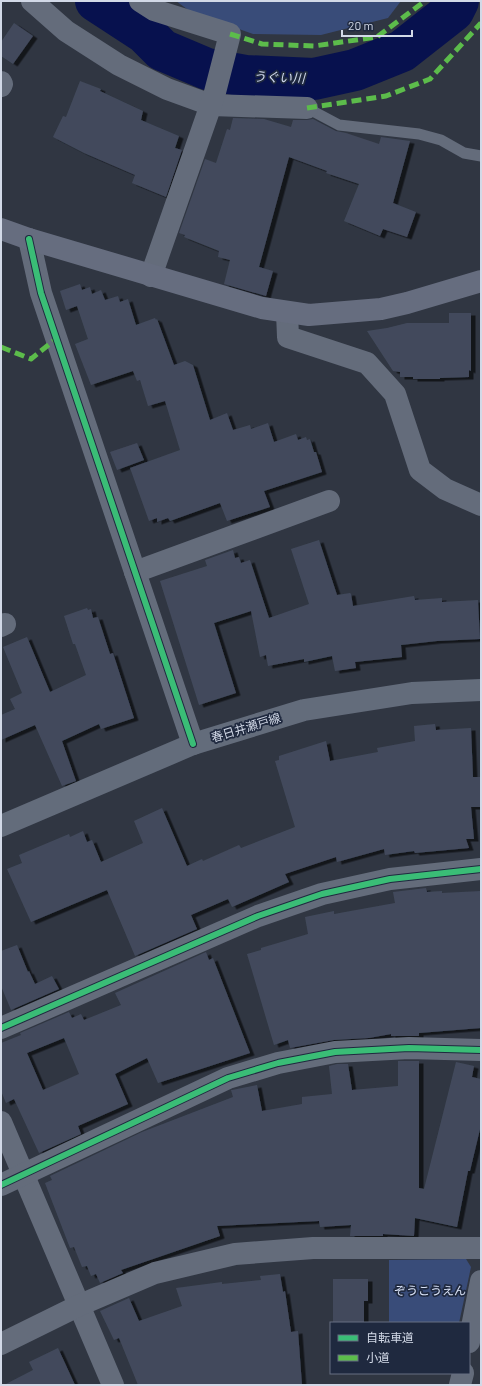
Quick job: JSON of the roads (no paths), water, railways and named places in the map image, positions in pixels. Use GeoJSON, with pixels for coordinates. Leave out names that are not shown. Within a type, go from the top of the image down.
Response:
{"type":"FeatureCollection","features":[{"type":"Feature","properties":{"kind":"main road","name":"春日井瀬戸線"},"geometry":{"type":"LineString","coordinates":[[1,826],[193,744],[304,710],[412,693],[481,690]]}},
{"type":"Feature","properties":{"kind":"street"},"geometry":{"type":"LineString","coordinates":[[32,1],[66,31],[119,65],[167,89],[212,101],[306,108]]}},
{"type":"Feature","properties":{"kind":"street"},"geometry":{"type":"LineString","coordinates":[[140,1],[154,10],[230,34],[212,101],[152,276]]}},
{"type":"Feature","properties":{"kind":"street"},"geometry":{"type":"LineString","coordinates":[[1,82],[1,86]]}},
{"type":"Feature","properties":{"kind":"street"},"geometry":{"type":"LineString","coordinates":[[1,229],[29,239],[262,308],[309,315],[381,309],[407,303],[481,281]]}},
{"type":"Feature","properties":{"kind":"street"},"geometry":{"type":"LineString","coordinates":[[29,239],[42,293],[193,744]]}},
{"type":"Feature","properties":{"kind":"street"},"geometry":{"type":"LineString","coordinates":[[287,312],[288,337],[367,363],[395,394],[420,470],[445,489],[481,505]]}},
{"type":"Feature","properties":{"kind":"street"},"geometry":{"type":"LineString","coordinates":[[135,572],[329,501]]}},
{"type":"Feature","properties":{"kind":"street"},"geometry":{"type":"LineString","coordinates":[[1,1028],[258,916],[322,894],[390,879],[481,869]]}},
{"type":"Feature","properties":{"kind":"street"},"geometry":{"type":"LineString","coordinates":[[1,1185],[228,1078],[278,1063],[335,1052],[409,1048],[481,1050]]}},
{"type":"Feature","properties":{"kind":"street"},"geometry":{"type":"LineString","coordinates":[[1,1122],[114,1385]]}},
{"type":"Feature","properties":{"kind":"street"},"geometry":{"type":"LineString","coordinates":[[1,1344],[80,1304],[155,1274],[235,1254],[313,1248],[481,1248]]}},
{"type":"Feature","properties":{"kind":"street"},"geometry":{"type":"LineString","coordinates":[[470,1339],[478,1312],[481,1281]]}},
{"type":"Feature","properties":{"kind":"street"},"geometry":{"type":"LineString","coordinates":[[460,1385],[463,1374]]}},
{"type":"Feature","properties":{"kind":"lane"},"geometry":{"type":"LineString","coordinates":[[306,108],[339,125],[419,134],[441,140],[464,153],[481,156]]}},
{"type":"Feature","properties":{"kind":"waterway","name":"うぐい川"},"geometry":{"type":"LineString","coordinates":[[96,1],[145,33],[162,50],[207,69],[245,76],[314,79],[355,70],[402,51],[453,11],[458,1]]}},
{"type":"Feature","properties":{"kind":"park label","name":"ぞうこうえん"},"geometry":{"type":"Point","coordinates":[430,1291]}}]}
